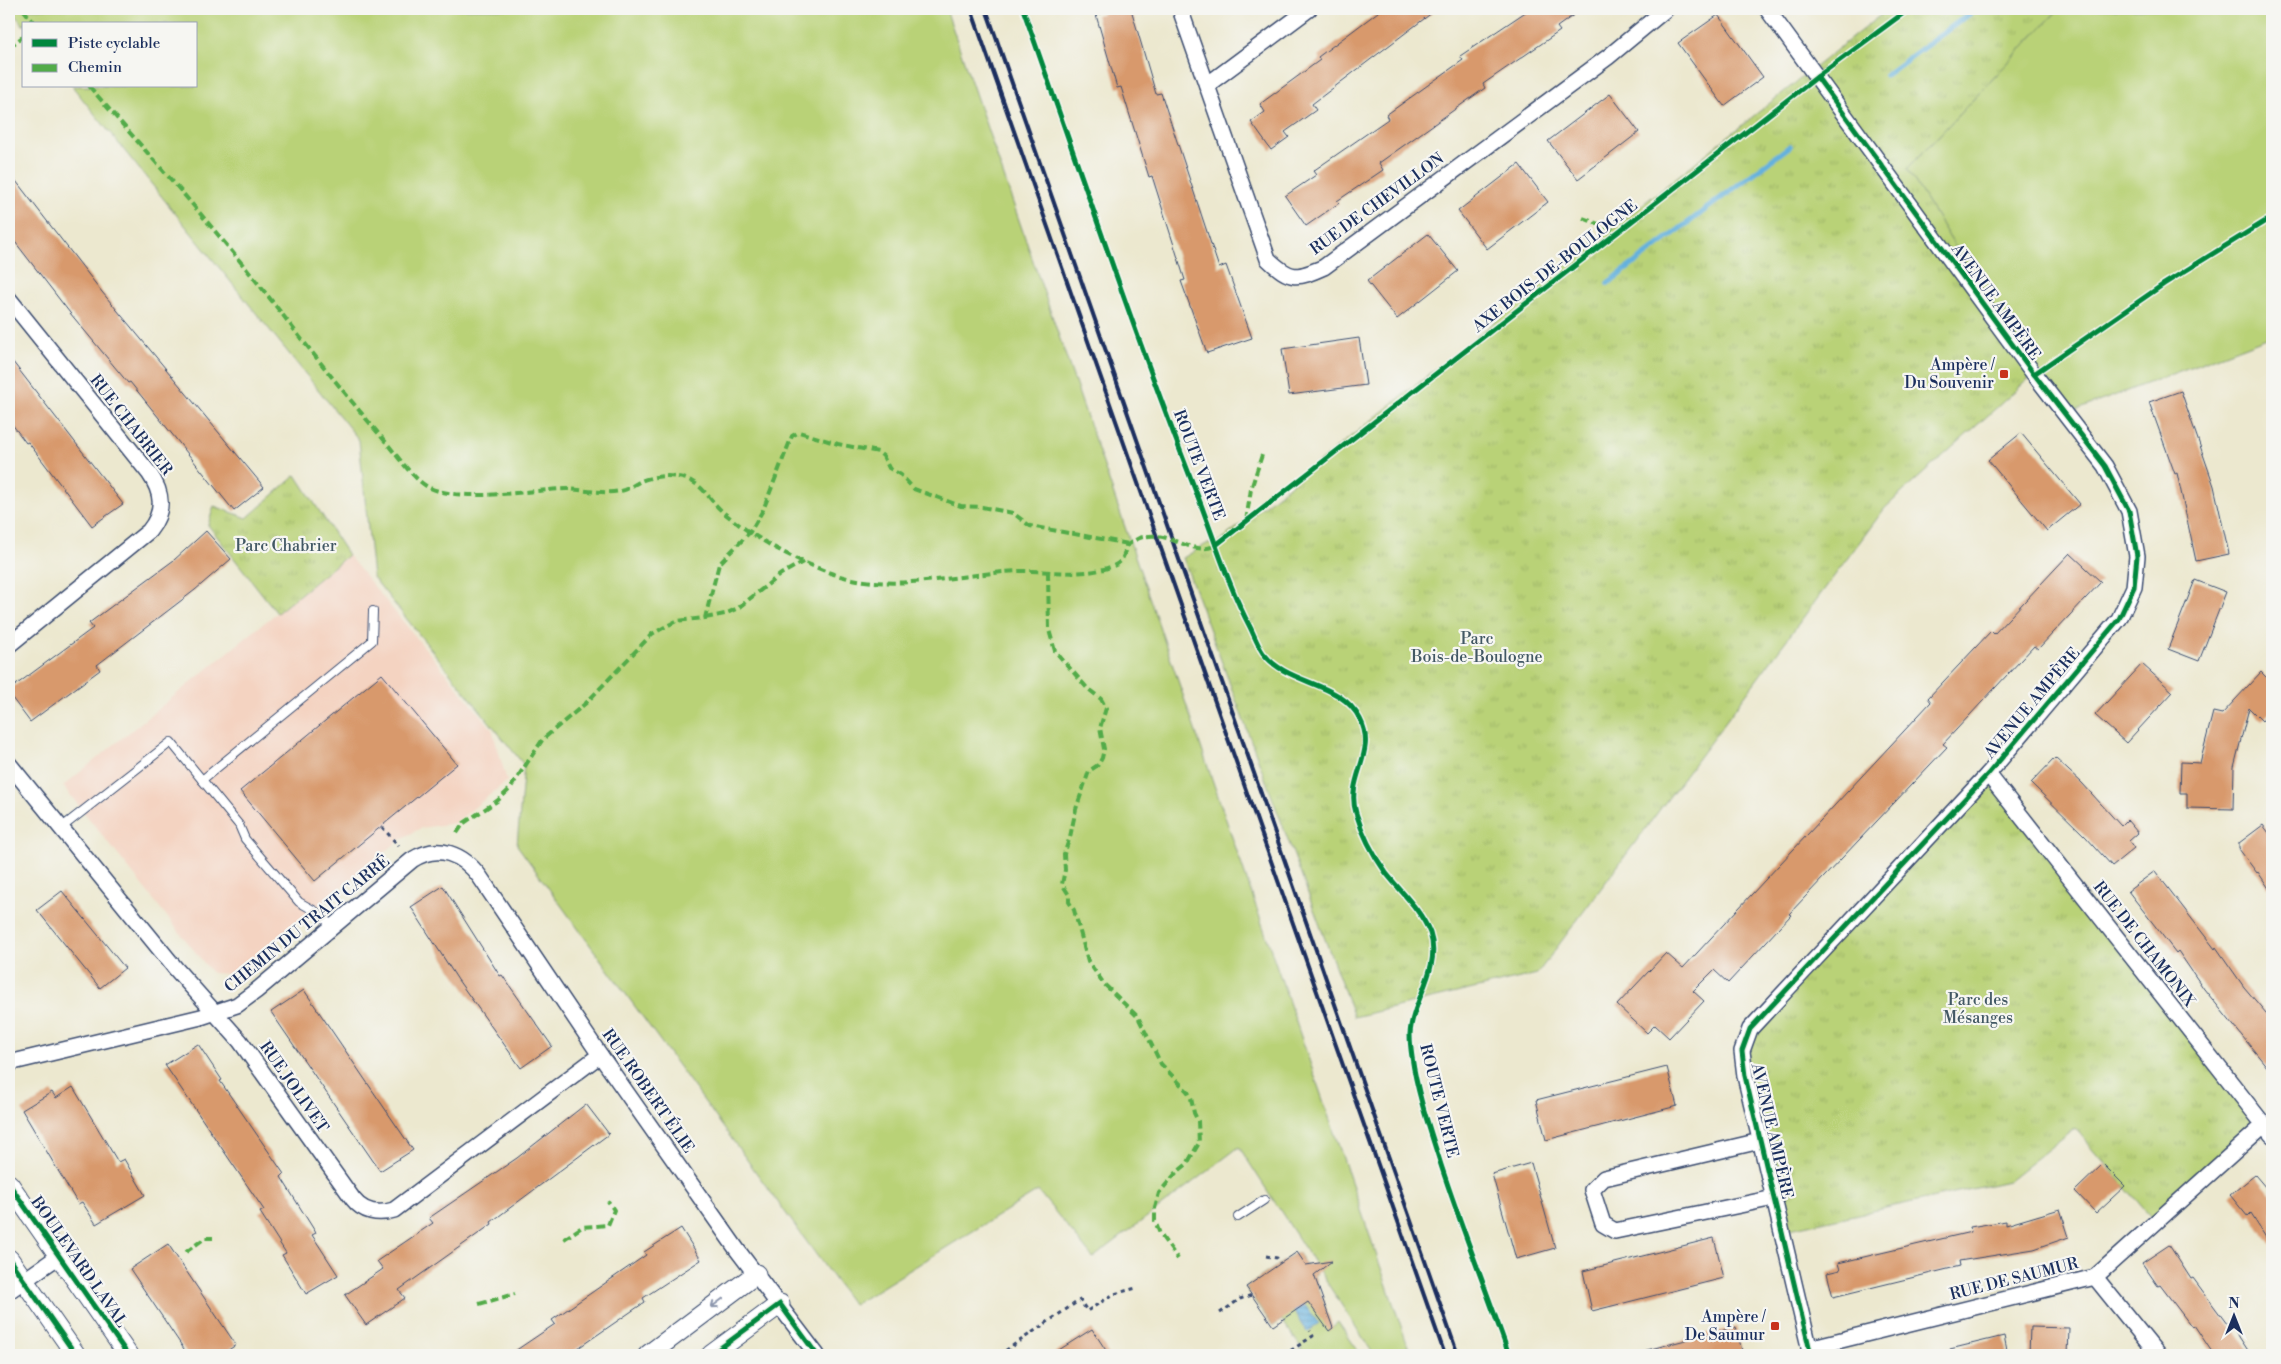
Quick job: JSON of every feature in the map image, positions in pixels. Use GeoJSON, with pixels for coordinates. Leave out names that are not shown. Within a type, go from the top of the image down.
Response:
{"type":"FeatureCollection","features":[{"type":"Feature","properties":{"kind":"street","name":"RUE DE CHEVILLON"},"geometry":{"type":"LineString","coordinates":[[1180,9],[1268,259],[1283,273],[1302,276],[1324,266],[1608,57],[1666,9]]}},
{"type":"Feature","properties":{"kind":"street"},"geometry":{"type":"LineString","coordinates":[[1207,85],[1309,9]]}},
{"type":"Feature","properties":{"kind":"street","name":"AVENUE AMPÈRE"},"geometry":{"type":"LineString","coordinates":[[1767,9],[2034,374],[2105,466],[2128,511],[2137,556],[2134,587],[2119,619],[1988,774],[1750,1028],[1742,1051],[1745,1076],[1810,1352]]}},
{"type":"Feature","properties":{"kind":"street","name":"RUE CHABRIER"},"geometry":{"type":"LineString","coordinates":[[9,299],[150,473],[158,487],[161,500],[158,519],[150,530],[9,645]]}},
{"type":"Feature","properties":{"kind":"street","name":"RUE JOLIVET"},"geometry":{"type":"LineString","coordinates":[[9,764],[176,969],[240,1041],[356,1204],[366,1210],[377,1213],[394,1210],[600,1055]]}},
{"type":"Feature","properties":{"kind":"street","name":"RUE DE CHAMONIX"},"geometry":{"type":"LineString","coordinates":[[1988,774],[2268,1130]]}},
{"type":"Feature","properties":{"kind":"street","name":"CHEMIN DU TRAIT CARRÉ"},"geometry":{"type":"LineString","coordinates":[[9,1063],[215,1013],[246,999],[418,857],[429,852],[449,852]]}},
{"type":"Feature","properties":{"kind":"street","name":"RUE ROBERT ÉLIE"},"geometry":{"type":"LineString","coordinates":[[449,852],[462,858],[476,871],[600,1055],[756,1274],[817,1355]]}},
{"type":"Feature","properties":{"kind":"street","name":"RUE DE SAUMUR"},"geometry":{"type":"LineString","coordinates":[[1810,1352],[2095,1277],[2268,1130]]}},
{"type":"Feature","properties":{"kind":"street","name":"AVENUE AMPÈRE"},"geometry":{"type":"LineString","coordinates":[[1760,1142],[1604,1178],[1592,1190],[1603,1224],[1615,1231],[1774,1198]]}},
{"type":"Feature","properties":{"kind":"street","name":"BOULEVARD LAVAL"},"geometry":{"type":"LineString","coordinates":[[9,1184],[128,1355]]}},
{"type":"Feature","properties":{"kind":"street"},"geometry":{"type":"LineString","coordinates":[[17,1286],[59,1256]]}},
{"type":"Feature","properties":{"kind":"street"},"geometry":{"type":"LineString","coordinates":[[9,1259],[17,1286],[76,1355]]}},
{"type":"Feature","properties":{"kind":"street"},"geometry":{"type":"LineString","coordinates":[[648,1355],[756,1274]]}},
{"type":"Feature","properties":{"kind":"street"},"geometry":{"type":"LineString","coordinates":[[2095,1277],[2158,1355]]}},
{"type":"Feature","properties":{"kind":"street"},"geometry":{"type":"LineString","coordinates":[[711,1355],[780,1304]]}},
{"type":"Feature","properties":{"kind":"lane"},"geometry":{"type":"LineString","coordinates":[[202,780],[372,641],[373,611]]}},
{"type":"Feature","properties":{"kind":"lane"},"geometry":{"type":"LineString","coordinates":[[62,828],[171,742],[239,825],[245,839],[298,902],[315,911],[334,927]]}},
{"type":"Feature","properties":{"kind":"lane"},"geometry":{"type":"LineString","coordinates":[[1238,1217],[1264,1200]]}},
{"type":"Feature","properties":{"kind":"path"},"geometry":{"type":"LineString","coordinates":[[382,827],[399,846]]}},
{"type":"Feature","properties":{"kind":"path"},"geometry":{"type":"LineString","coordinates":[[1266,1256],[1277,1258],[1280,1263]]}},
{"type":"Feature","properties":{"kind":"path"},"geometry":{"type":"LineString","coordinates":[[999,1355],[1006,1354],[1080,1300],[1087,1311],[1114,1294],[1136,1288]]}},
{"type":"Feature","properties":{"kind":"path"},"geometry":{"type":"LineString","coordinates":[[1220,1313],[1240,1299],[1255,1294]]}},
{"type":"Feature","properties":{"kind":"path"},"geometry":{"type":"LineString","coordinates":[[1284,1355],[1298,1349],[1313,1336],[1310,1331]]}},
{"type":"Feature","properties":{"kind":"shaded area"},"geometry":{"type":"Polygon","coordinates":[[[348,555],[492,729],[507,781],[455,823],[421,828],[401,839],[241,969],[227,974],[212,973],[63,786],[348,555]]]}},
{"type":"Feature","properties":{"kind":"green space"},"geometry":{"type":"Polygon","coordinates":[[[10,9],[946,9],[1411,1355],[1374,1355],[1239,1147],[1093,1258],[1038,1191],[853,1305],[517,845],[524,765],[373,577],[359,440],[74,88],[198,88],[198,22],[22,22],[22,24],[10,9]]]}},
{"type":"Feature","properties":{"kind":"green space","name":"Parc Bois-de-Boulogne"},"geometry":{"type":"Polygon","coordinates":[[[1888,9],[2059,9],[1907,169],[2034,374],[1885,508],[1537,974],[1354,1017],[1183,558],[1208,543],[1216,544],[1888,9]]]}},
{"type":"Feature","properties":{"kind":"green space"},"geometry":{"type":"Polygon","coordinates":[[[2059,9],[2272,9],[2272,336],[2066,414],[2034,374],[1907,169],[2059,9]]]}},
{"type":"Feature","properties":{"kind":"green space","name":"Parc Chabrier"},"geometry":{"type":"Polygon","coordinates":[[[296,475],[348,555],[277,613],[208,525],[214,506],[247,518],[296,475]]]}},
{"type":"Feature","properties":{"kind":"green space","name":"Parc des Mésanges"},"geometry":{"type":"Polygon","coordinates":[[[1988,774],[2264,1125],[2155,1222],[2075,1128],[2008,1181],[1781,1231],[1745,1076],[1750,1029],[1988,774]]]}},
{"type":"Feature","properties":{"kind":"green space"},"geometry":{"type":"Polygon","coordinates":[[[1297,1252],[1306,1265],[1313,1266],[1316,1274],[1314,1275],[1332,1327],[1338,1322],[1361,1355],[1299,1355],[1297,1352],[1302,1349],[1282,1320],[1273,1326],[1254,1300],[1256,1298],[1253,1291],[1249,1293],[1246,1287],[1297,1252]]]}},
{"type":"Feature","properties":{"kind":"water"},"geometry":{"type":"Polygon","coordinates":[[[1301,1300],[1319,1324],[1307,1332],[1291,1307],[1301,1300]]]}},
{"type":"Feature","properties":{"kind":"building"},"geometry":{"type":"Polygon","coordinates":[[[1119,9],[1131,9],[1156,94],[1161,93],[1219,268],[1226,265],[1252,338],[1207,353],[1181,281],[1185,280],[1152,176],[1149,177],[1121,87],[1117,88],[1096,15],[1119,9]]]}},
{"type":"Feature","properties":{"kind":"building"},"geometry":{"type":"Polygon","coordinates":[[[1382,9],[1437,9],[1312,104],[1316,110],[1285,132],[1289,137],[1271,150],[1251,122],[1265,112],[1260,104],[1320,60],[1318,57],[1382,9]]]}},
{"type":"Feature","properties":{"kind":"building"},"geometry":{"type":"Polygon","coordinates":[[[1530,9],[1582,9],[1557,27],[1560,31],[1483,84],[1485,88],[1379,163],[1383,170],[1337,201],[1339,203],[1306,226],[1285,196],[1316,175],[1313,171],[1388,119],[1386,115],[1463,60],[1460,56],[1530,9]]]}},
{"type":"Feature","properties":{"kind":"building"},"geometry":{"type":"Polygon","coordinates":[[[1718,15],[1763,77],[1724,106],[1678,43],[1718,15]]]}},
{"type":"Feature","properties":{"kind":"building"},"geometry":{"type":"Polygon","coordinates":[[[1610,94],[1639,132],[1578,179],[1548,141],[1610,94]]]}},
{"type":"Feature","properties":{"kind":"building"},"geometry":{"type":"Polygon","coordinates":[[[1519,164],[1548,202],[1487,249],[1458,211],[1519,164]]]}},
{"type":"Feature","properties":{"kind":"building"},"geometry":{"type":"Polygon","coordinates":[[[9,172],[102,292],[264,487],[234,511],[130,382],[128,383],[70,313],[9,234],[9,172]]]}},
{"type":"Feature","properties":{"kind":"building"},"geometry":{"type":"Polygon","coordinates":[[[1428,234],[1458,271],[1397,319],[1367,281],[1428,234]]]}},
{"type":"Feature","properties":{"kind":"building"},"geometry":{"type":"Polygon","coordinates":[[[1359,338],[1366,385],[1289,395],[1282,349],[1359,338]]]}},
{"type":"Feature","properties":{"kind":"building"},"geometry":{"type":"Polygon","coordinates":[[[9,357],[123,504],[92,526],[9,420],[9,357]]]}},
{"type":"Feature","properties":{"kind":"building"},"geometry":{"type":"Polygon","coordinates":[[[2181,391],[2214,486],[2229,554],[2196,561],[2177,473],[2175,474],[2149,402],[2181,391]]]}},
{"type":"Feature","properties":{"kind":"building"},"geometry":{"type":"Polygon","coordinates":[[[2021,433],[2080,504],[2047,531],[1988,460],[2021,433]]]}},
{"type":"Feature","properties":{"kind":"building"},"geometry":{"type":"Polygon","coordinates":[[[206,531],[231,559],[195,590],[97,665],[100,670],[30,722],[9,694],[9,690],[93,628],[89,623],[174,560],[206,531]]]}},
{"type":"Feature","properties":{"kind":"building"},"geometry":{"type":"Polygon","coordinates":[[[2070,553],[2101,582],[2038,649],[2034,646],[1943,744],[1947,747],[1789,914],[1791,915],[1728,983],[1714,970],[1693,991],[1704,1001],[1669,1038],[1655,1025],[1647,1033],[1617,1005],[1666,953],[1683,968],[1931,702],[1928,698],[1991,631],[1994,634],[2070,553]]]}},
{"type":"Feature","properties":{"kind":"building"},"geometry":{"type":"Polygon","coordinates":[[[2195,580],[2226,592],[2199,661],[2168,649],[2195,580]]]}},
{"type":"Feature","properties":{"kind":"building"},"geometry":{"type":"Polygon","coordinates":[[[2142,664],[2173,692],[2126,743],[2095,715],[2142,664]]]}},
{"type":"Feature","properties":{"kind":"building"},"geometry":{"type":"Polygon","coordinates":[[[2261,672],[2272,683],[2272,710],[2262,721],[2249,708],[2234,767],[2233,809],[2187,808],[2187,793],[2180,793],[2181,762],[2200,763],[2213,712],[2222,714],[2261,672]]]}},
{"type":"Feature","properties":{"kind":"building"},"geometry":{"type":"Polygon","coordinates":[[[382,674],[457,764],[315,881],[240,791],[382,674]]]}},
{"type":"Feature","properties":{"kind":"building"},"geometry":{"type":"Polygon","coordinates":[[[2055,758],[2082,783],[2121,826],[2127,820],[2138,833],[2129,841],[2134,848],[2112,866],[2086,837],[2031,783],[2055,758]]]}},
{"type":"Feature","properties":{"kind":"building"},"geometry":{"type":"Polygon","coordinates":[[[2263,825],[2272,837],[2272,893],[2239,849],[2239,843],[2263,825]]]}},
{"type":"Feature","properties":{"kind":"building"},"geometry":{"type":"Polygon","coordinates":[[[2155,871],[2215,949],[2216,947],[2244,987],[2272,1020],[2272,1073],[2204,989],[2178,951],[2176,953],[2128,891],[2155,871]]]}},
{"type":"Feature","properties":{"kind":"building"},"geometry":{"type":"Polygon","coordinates":[[[443,886],[500,976],[502,975],[552,1046],[521,1068],[458,980],[411,907],[443,886]]]}},
{"type":"Feature","properties":{"kind":"building"},"geometry":{"type":"Polygon","coordinates":[[[62,891],[125,968],[100,988],[37,910],[62,891]]]}},
{"type":"Feature","properties":{"kind":"building"},"geometry":{"type":"Polygon","coordinates":[[[304,990],[413,1150],[380,1171],[271,1012],[304,990]]]}},
{"type":"Feature","properties":{"kind":"building"},"geometry":{"type":"Polygon","coordinates":[[[198,1044],[222,1080],[220,1081],[284,1174],[281,1177],[316,1233],[312,1235],[338,1275],[306,1294],[282,1255],[286,1253],[260,1212],[264,1210],[165,1065],[198,1044]]]}},
{"type":"Feature","properties":{"kind":"building"},"geometry":{"type":"Polygon","coordinates":[[[1667,1067],[1677,1106],[1546,1140],[1536,1100],[1667,1067]]]}},
{"type":"Feature","properties":{"kind":"building"},"geometry":{"type":"Polygon","coordinates":[[[73,1087],[118,1162],[124,1159],[145,1195],[96,1224],[82,1202],[78,1204],[22,1110],[52,1092],[56,1098],[73,1087]]]}},
{"type":"Feature","properties":{"kind":"building"},"geometry":{"type":"Polygon","coordinates":[[[586,1104],[609,1134],[491,1222],[492,1224],[399,1290],[405,1298],[366,1325],[345,1295],[383,1269],[377,1261],[433,1223],[429,1218],[517,1158],[586,1104]]]}},
{"type":"Feature","properties":{"kind":"building"},"geometry":{"type":"Polygon","coordinates":[[[1531,1163],[1555,1248],[1516,1259],[1492,1174],[1531,1163]]]}},
{"type":"Feature","properties":{"kind":"building"},"geometry":{"type":"Polygon","coordinates":[[[2103,1164],[2125,1186],[2096,1213],[2075,1191],[2103,1164]]]}},
{"type":"Feature","properties":{"kind":"building"},"geometry":{"type":"Polygon","coordinates":[[[2255,1175],[2272,1195],[2272,1247],[2251,1214],[2248,1217],[2230,1195],[2255,1175]]]}},
{"type":"Feature","properties":{"kind":"building"},"geometry":{"type":"Polygon","coordinates":[[[2060,1209],[2069,1237],[2034,1249],[1959,1261],[1960,1266],[1833,1297],[1827,1273],[1840,1270],[1838,1263],[1971,1232],[1970,1227],[2006,1221],[2006,1225],[2060,1209]]]}},
{"type":"Feature","properties":{"kind":"building"},"geometry":{"type":"Polygon","coordinates":[[[681,1228],[701,1260],[643,1298],[645,1302],[568,1355],[509,1355],[555,1324],[552,1320],[646,1255],[644,1252],[681,1228]]]}},
{"type":"Feature","properties":{"kind":"building"},"geometry":{"type":"Polygon","coordinates":[[[1714,1238],[1724,1278],[1592,1311],[1583,1271],[1714,1238]]]}},
{"type":"Feature","properties":{"kind":"building"},"geometry":{"type":"Polygon","coordinates":[[[168,1244],[236,1345],[221,1355],[188,1355],[130,1269],[168,1244]]]}},
{"type":"Feature","properties":{"kind":"building"},"geometry":{"type":"Polygon","coordinates":[[[2169,1245],[2191,1279],[2193,1278],[2230,1328],[2232,1326],[2251,1355],[2214,1355],[2194,1325],[2192,1327],[2160,1285],[2158,1286],[2142,1263],[2169,1245]]]}},
{"type":"Feature","properties":{"kind":"building"},"geometry":{"type":"Polygon","coordinates":[[[1297,1252],[1306,1265],[1332,1261],[1314,1275],[1333,1328],[1329,1331],[1308,1302],[1273,1326],[1246,1287],[1297,1252]]]}},
{"type":"Feature","properties":{"kind":"building"},"geometry":{"type":"Polygon","coordinates":[[[1736,1327],[1743,1355],[1648,1355],[1647,1350],[1736,1327]]]}},
{"type":"Feature","properties":{"kind":"building"},"geometry":{"type":"Polygon","coordinates":[[[2030,1327],[2069,1328],[2068,1355],[2029,1355],[2030,1327]]]}},
{"type":"Feature","properties":{"kind":"building"},"geometry":{"type":"Polygon","coordinates":[[[1092,1329],[1109,1355],[1051,1355],[1092,1329]]]}},
{"type":"Feature","properties":{"kind":"building"},"geometry":{"type":"Polygon","coordinates":[[[2004,1336],[2008,1355],[1951,1355],[1950,1349],[2004,1336]]]}},
{"type":"Feature","properties":{"kind":"waterway"},"geometry":{"type":"LineString","coordinates":[[1886,75],[1976,9]]}},
{"type":"Feature","properties":{"kind":"waterway"},"geometry":{"type":"LineString","coordinates":[[1608,283],[1790,146]]}},
{"type":"Feature","properties":{"kind":"railway"},"geometry":{"type":"LineString","coordinates":[[971,9],[1445,1355]]}},
{"type":"Feature","properties":{"kind":"railway"},"geometry":{"type":"LineString","coordinates":[[986,9],[1458,1355]]}},
{"type":"Feature","properties":{"kind":"marked path"},"geometry":{"type":"LineString","coordinates":[[23,9],[33,22]]}},
{"type":"Feature","properties":{"kind":"marked path"},"geometry":{"type":"LineString","coordinates":[[9,47],[22,37]]}},
{"type":"Feature","properties":{"kind":"marked path"},"geometry":{"type":"LineString","coordinates":[[91,88],[229,248],[407,468],[422,483],[435,490],[452,494],[471,495],[567,489],[610,492],[624,490],[653,477],[679,477],[696,484],[719,508],[735,521],[760,539],[786,554],[828,572],[851,579],[874,582],[898,583],[1018,571],[1090,572],[1102,570],[1119,563],[1123,558],[1126,546],[1136,539],[1153,536],[1163,537],[1198,548],[1216,545]]}},
{"type":"Feature","properties":{"kind":"marked path"},"geometry":{"type":"LineString","coordinates":[[1583,218],[1619,232]]}},
{"type":"Feature","properties":{"kind":"marked path"},"geometry":{"type":"LineString","coordinates":[[457,833],[464,823],[497,801],[509,790],[543,739],[586,703],[652,634],[676,621],[705,618],[719,564],[750,532],[763,510],[792,436],[799,432],[838,444],[878,452],[883,456],[889,468],[901,475],[914,489],[961,506],[982,507],[1013,513],[1030,526],[1129,544]]}},
{"type":"Feature","properties":{"kind":"marked path"},"geometry":{"type":"LineString","coordinates":[[1246,521],[1251,489],[1262,455]]}},
{"type":"Feature","properties":{"kind":"marked path"},"geometry":{"type":"LineString","coordinates":[[705,618],[725,614],[738,608],[781,574],[803,562]]}},
{"type":"Feature","properties":{"kind":"marked path"},"geometry":{"type":"LineString","coordinates":[[1048,572],[1049,630],[1055,651],[1087,688],[1101,699],[1106,708],[1100,728],[1104,749],[1102,758],[1098,765],[1089,771],[1076,809],[1064,854],[1065,870],[1062,884],[1069,895],[1069,902],[1074,910],[1088,961],[1104,984],[1138,1017],[1161,1064],[1188,1092],[1198,1121],[1199,1143],[1187,1164],[1176,1173],[1159,1193],[1155,1208],[1155,1221],[1160,1234],[1178,1259]]}},
{"type":"Feature","properties":{"kind":"marked path"},"geometry":{"type":"LineString","coordinates":[[564,1239],[582,1227],[608,1225],[614,1210],[608,1201]]}},
{"type":"Feature","properties":{"kind":"marked path"},"geometry":{"type":"LineString","coordinates":[[186,1252],[205,1238],[213,1238]]}},
{"type":"Feature","properties":{"kind":"marked path"},"geometry":{"type":"LineString","coordinates":[[479,1304],[515,1294]]}},
{"type":"Feature","properties":{"kind":"cycle path","name":"ROUTE VERTE"},"geometry":{"type":"LineString","coordinates":[[1023,9],[1109,256],[1242,612],[1261,650],[1274,664],[1286,672],[1340,697],[1351,706],[1360,719],[1365,731],[1364,754],[1355,788],[1356,813],[1373,852],[1386,873],[1416,909],[1430,933],[1433,946],[1429,972],[1412,1021],[1410,1034],[1417,1084],[1449,1189],[1509,1355]]}},
{"type":"Feature","properties":{"kind":"cycle path","name":"AXE BOIS-DE-BOULOGNE"},"geometry":{"type":"LineString","coordinates":[[1216,545],[1817,77],[1909,9]]}},
{"type":"Feature","properties":{"kind":"cycle path"},"geometry":{"type":"LineString","coordinates":[[1811,1355],[1745,1076],[1742,1051],[1750,1029],[1988,774],[2119,619],[2134,587],[2137,556],[2129,511],[2105,466],[2034,374],[1817,77]]}},
{"type":"Feature","properties":{"kind":"cycle path"},"geometry":{"type":"LineString","coordinates":[[2034,374],[2164,284],[2272,217]]}},
{"type":"Feature","properties":{"kind":"cycle path"},"geometry":{"type":"LineString","coordinates":[[9,1184],[128,1355]]}},
{"type":"Feature","properties":{"kind":"cycle path"},"geometry":{"type":"LineString","coordinates":[[9,1259],[76,1355]]}},
{"type":"Feature","properties":{"kind":"cycle path"},"geometry":{"type":"LineString","coordinates":[[711,1355],[780,1304],[817,1355]]}},
{"type":"Feature","properties":{"kind":"place","name":"Ampère / Du Souvenir"},"geometry":{"type":"Point","coordinates":[2004,374]}},
{"type":"Feature","properties":{"kind":"place","name":"Ampère / De Saumur"},"geometry":{"type":"Point","coordinates":[1775,1326]}}]}
